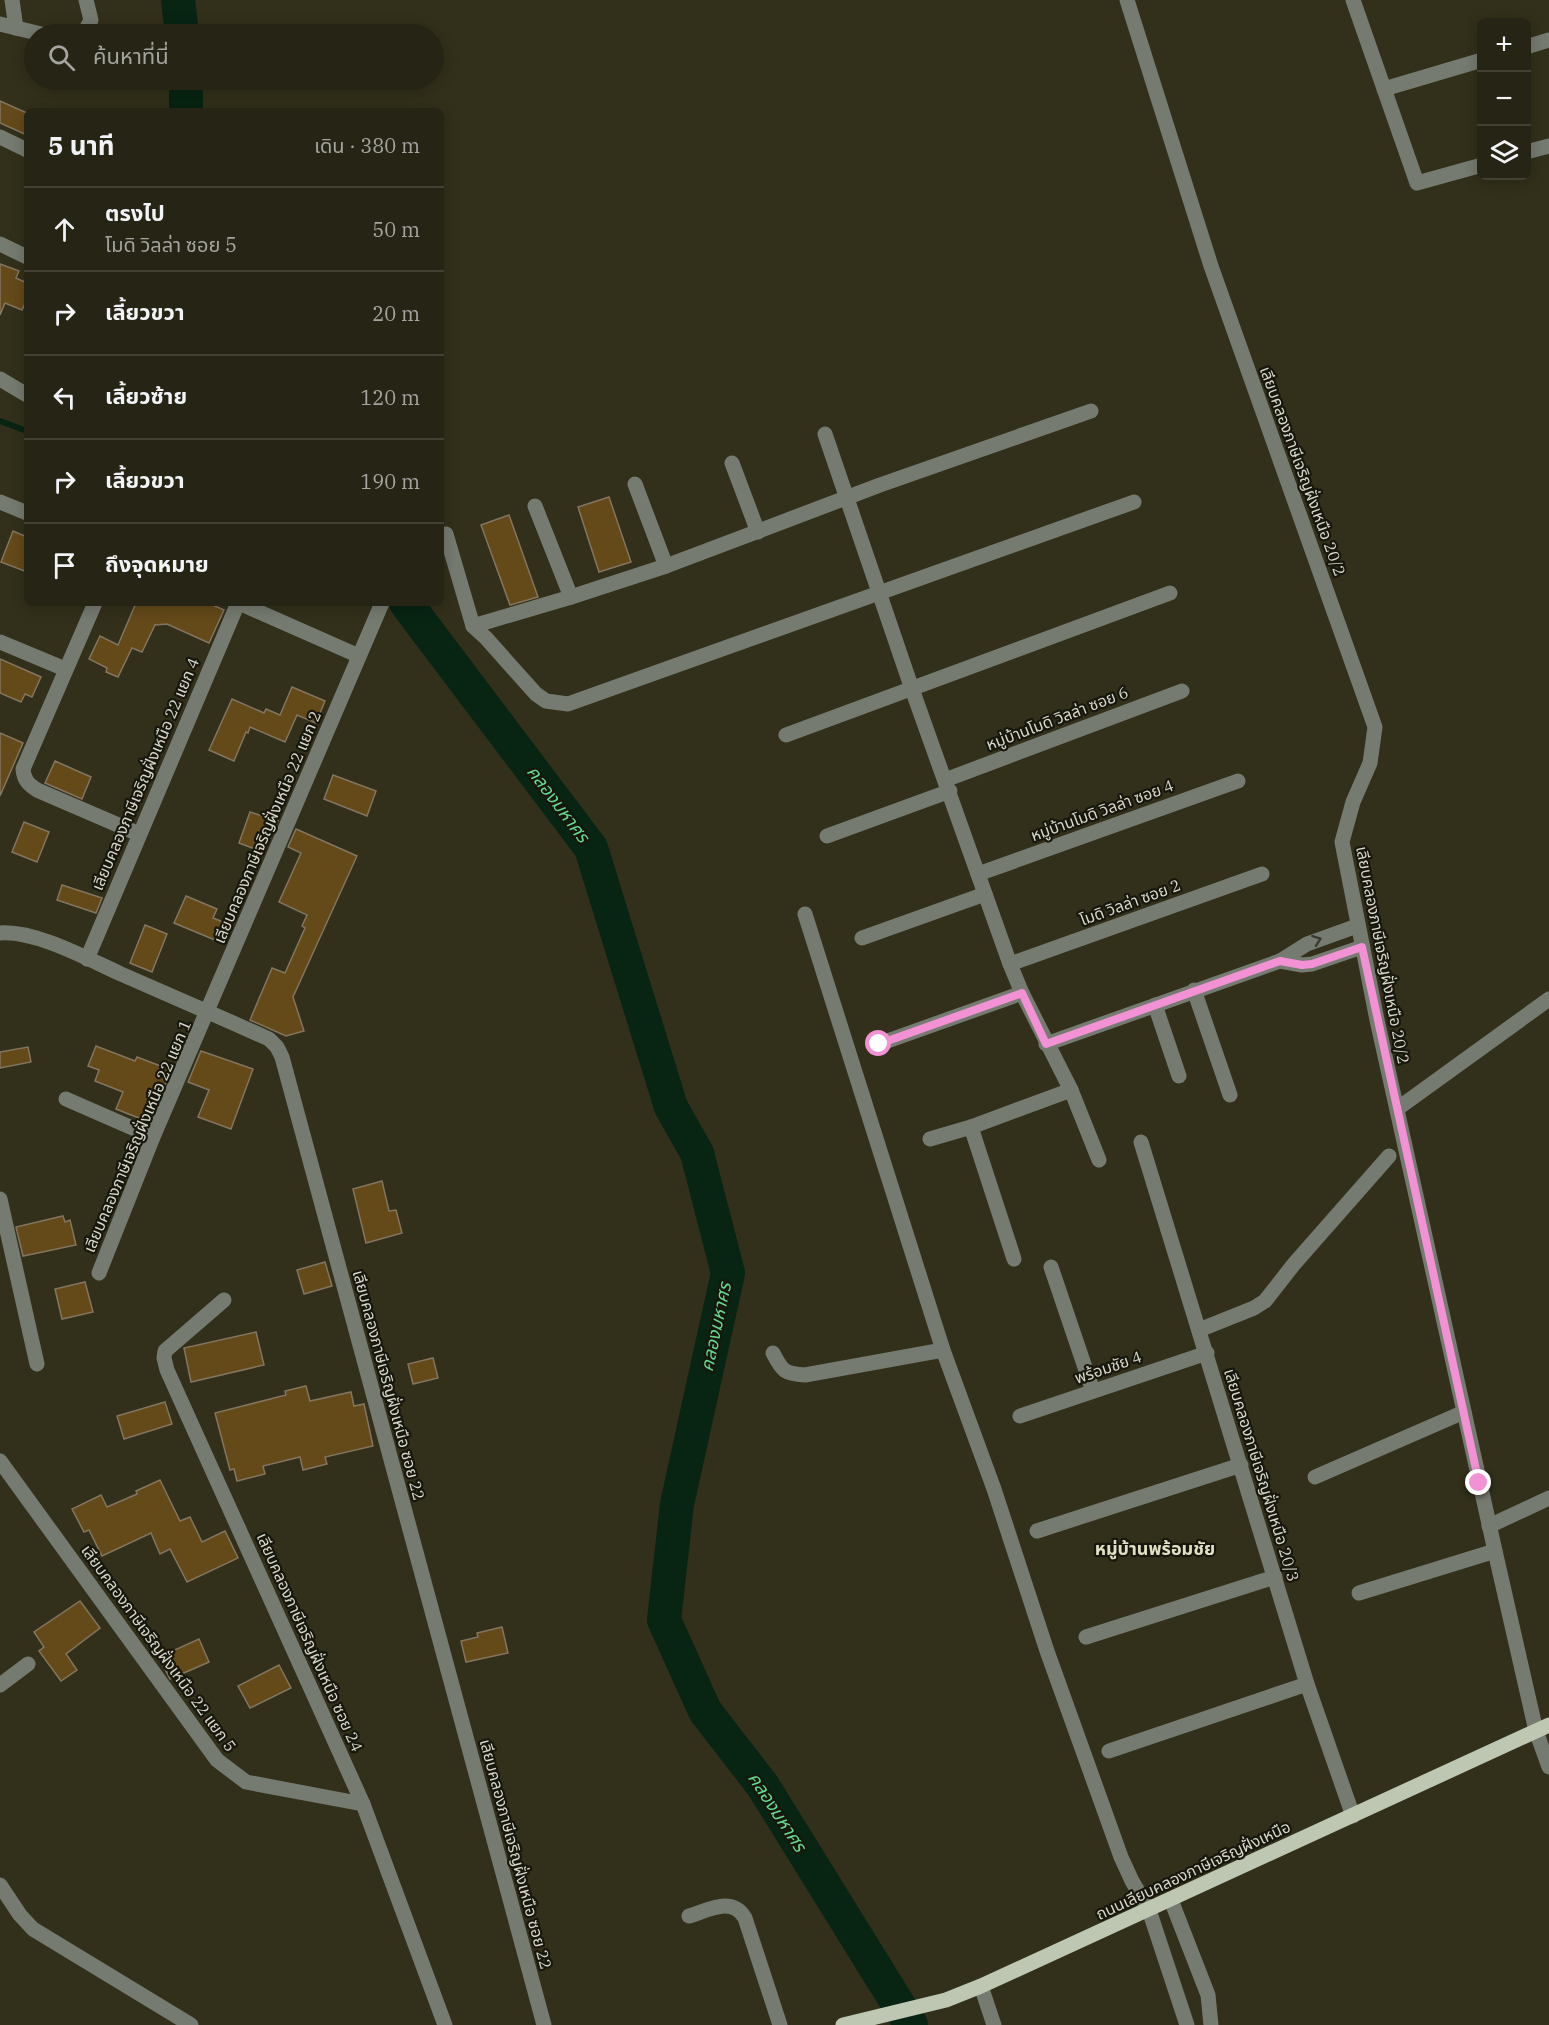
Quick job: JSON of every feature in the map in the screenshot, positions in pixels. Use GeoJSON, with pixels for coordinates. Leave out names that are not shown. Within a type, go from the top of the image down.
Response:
{"type":"FeatureCollection","features":[{"type":"Feature","properties":{"kind":"main road","name":"ถนนเลียบคลองภาษีเจริญฝั่งเหนือ"},"geometry":{"type":"LineString","coordinates":[[843,2025],[886,2018],[946,2000],[981,1986],[1543,1728]]}},
{"type":"Feature","properties":{"kind":"street"},"geometry":{"type":"LineString","coordinates":[[12,0],[16,28]]}},
{"type":"Feature","properties":{"kind":"street"},"geometry":{"type":"LineString","coordinates":[[86,0],[91,20],[89,24]]}},
{"type":"Feature","properties":{"kind":"street","name":"เลียบคลองภาษีเจริญฝั่งเหนือ 20/2"},"geometry":{"type":"LineString","coordinates":[[1127,0],[1211,266],[1374,727],[1371,763],[1353,802],[1342,842],[1357,926],[1489,1526],[1543,1728],[1549,1767]]}},
{"type":"Feature","properties":{"kind":"street"},"geometry":{"type":"LineString","coordinates":[[1353,0],[1418,183],[1477,166]]}},
{"type":"Feature","properties":{"kind":"street"},"geometry":{"type":"LineString","coordinates":[[0,24],[24,30]]}},
{"type":"Feature","properties":{"kind":"street"},"geometry":{"type":"LineString","coordinates":[[1531,46],[1549,40]]}},
{"type":"Feature","properties":{"kind":"street"},"geometry":{"type":"LineString","coordinates":[[1384,90],[1477,62]]}},
{"type":"Feature","properties":{"kind":"street"},"geometry":{"type":"LineString","coordinates":[[0,136],[24,148]]}},
{"type":"Feature","properties":{"kind":"street"},"geometry":{"type":"LineString","coordinates":[[1531,151],[1549,146]]}},
{"type":"Feature","properties":{"kind":"street"},"geometry":{"type":"LineString","coordinates":[[0,244],[24,256]]}},
{"type":"Feature","properties":{"kind":"street"},"geometry":{"type":"LineString","coordinates":[[0,379],[24,393]]}},
{"type":"Feature","properties":{"kind":"street"},"geometry":{"type":"LineString","coordinates":[[473,626],[666,566],[1090,411]]}},
{"type":"Feature","properties":{"kind":"street"},"geometry":{"type":"LineString","coordinates":[[825,434],[912,689],[1010,964],[1046,1044],[1071,1089],[1099,1160]]}},
{"type":"Feature","properties":{"kind":"street"},"geometry":{"type":"LineString","coordinates":[[732,463],[758,532]]}},
{"type":"Feature","properties":{"kind":"street"},"geometry":{"type":"LineString","coordinates":[[635,484],[666,566]]}},
{"type":"Feature","properties":{"kind":"street"},"geometry":{"type":"LineString","coordinates":[[0,502],[24,512]]}},
{"type":"Feature","properties":{"kind":"street"},"geometry":{"type":"LineString","coordinates":[[446,534],[473,626],[536,694],[546,701],[568,704],[1134,502]]}},
{"type":"Feature","properties":{"kind":"street"},"geometry":{"type":"LineString","coordinates":[[535,506],[571,597]]}},
{"type":"Feature","properties":{"kind":"street"},"geometry":{"type":"LineString","coordinates":[[786,735],[1170,593]]}},
{"type":"Feature","properties":{"kind":"street"},"geometry":{"type":"LineString","coordinates":[[94,606],[23,769],[24,777],[28,784],[37,790],[139,834]]}},
{"type":"Feature","properties":{"kind":"street","name":"เลียบคลองภาษีเจริญฝั่งเหนือ 22 แยก 4"},"geometry":{"type":"LineString","coordinates":[[87,959],[237,606]]}},
{"type":"Feature","properties":{"kind":"street"},"geometry":{"type":"LineString","coordinates":[[245,606],[359,656]]}},
{"type":"Feature","properties":{"kind":"street","name":"เลียบคลองภาษีเจริญฝั่งเหนือ 22 แยก 2"},"geometry":{"type":"LineString","coordinates":[[208,1012],[381,606]]}},
{"type":"Feature","properties":{"kind":"street"},"geometry":{"type":"LineString","coordinates":[[0,642],[65,669]]}},
{"type":"Feature","properties":{"kind":"street","name":"หมู่บ้านโมดิ วิลล่า ซอย 6"},"geometry":{"type":"LineString","coordinates":[[827,836],[947,785],[1182,691]]}},
{"type":"Feature","properties":{"kind":"street","name":"หมู่บ้านโมดิ วิลล่า ซอย 4"},"geometry":{"type":"LineString","coordinates":[[978,874],[1238,781]]}},
{"type":"Feature","properties":{"kind":"street","name":"โมดิ วิลล่า ซอย 2"},"geometry":{"type":"LineString","coordinates":[[1010,964],[1262,874]]}},
{"type":"Feature","properties":{"kind":"street"},"geometry":{"type":"LineString","coordinates":[[862,938],[984,894]]}},
{"type":"Feature","properties":{"kind":"street"},"geometry":{"type":"LineString","coordinates":[[805,914],[943,1350],[994,1489],[1047,1651],[1121,1857],[1149,1910],[1187,2025]]}},
{"type":"Feature","properties":{"kind":"street"},"geometry":{"type":"LineString","coordinates":[[1046,1044],[1280,961],[1307,944],[1357,926]]}},
{"type":"Feature","properties":{"kind":"street","name":"เลียบคลองภาษีเจริญฝั่งเหนือ ซอย 22"},"geometry":{"type":"LineString","coordinates":[[0,933],[28,935],[208,1012],[269,1039],[277,1047],[282,1057],[544,2025]]}},
{"type":"Feature","properties":{"kind":"street"},"geometry":{"type":"LineString","coordinates":[[1280,961],[1302,965],[1312,964],[1362,947]]}},
{"type":"Feature","properties":{"kind":"street"},"geometry":{"type":"LineString","coordinates":[[1194,990],[1230,1095]]}},
{"type":"Feature","properties":{"kind":"street"},"geometry":{"type":"LineString","coordinates":[[879,1044],[1022,993]]}},
{"type":"Feature","properties":{"kind":"street"},"geometry":{"type":"LineString","coordinates":[[1397,1109],[1549,999]]}},
{"type":"Feature","properties":{"kind":"street"},"geometry":{"type":"LineString","coordinates":[[1155,1005],[1179,1076]]}},
{"type":"Feature","properties":{"kind":"street","name":"เลียบคลองภาษีเจริญฝั่งเหนือ 22 แยก 1"},"geometry":{"type":"LineString","coordinates":[[99,1273],[153,1137],[208,1012]]}},
{"type":"Feature","properties":{"kind":"street"},"geometry":{"type":"LineString","coordinates":[[930,1139],[971,1127],[1071,1089]]}},
{"type":"Feature","properties":{"kind":"street"},"geometry":{"type":"LineString","coordinates":[[66,1099],[153,1137]]}},
{"type":"Feature","properties":{"kind":"street"},"geometry":{"type":"LineString","coordinates":[[971,1127],[1014,1259]]}},
{"type":"Feature","properties":{"kind":"street","name":"เลียบคลองภาษีเจริญฝั่งเหนือ 20/3"},"geometry":{"type":"LineString","coordinates":[[1141,1142],[1307,1684],[1353,1816]]}},
{"type":"Feature","properties":{"kind":"street"},"geometry":{"type":"LineString","coordinates":[[1199,1330],[1254,1308],[1265,1301],[1294,1264],[1389,1156]]}},
{"type":"Feature","properties":{"kind":"street"},"geometry":{"type":"LineString","coordinates":[[0,1199],[37,1364]]}},
{"type":"Feature","properties":{"kind":"street"},"geometry":{"type":"LineString","coordinates":[[1051,1267],[1093,1391]]}},
{"type":"Feature","properties":{"kind":"street","name":"เลียบคลองภาษีเจริญฝั่งเหนือ ซอย 24"},"geometry":{"type":"LineString","coordinates":[[224,1300],[165,1351],[166,1370],[363,1804],[445,2025]]}},
{"type":"Feature","properties":{"kind":"street"},"geometry":{"type":"LineString","coordinates":[[773,1353],[781,1369],[790,1374],[805,1375],[943,1350]]}},
{"type":"Feature","properties":{"kind":"street","name":"พร้อมชัย 4"},"geometry":{"type":"LineString","coordinates":[[1020,1416],[1207,1353]]}},
{"type":"Feature","properties":{"kind":"street"},"geometry":{"type":"LineString","coordinates":[[1315,1477],[1464,1412]]}},
{"type":"Feature","properties":{"kind":"street","name":"เลียบคลองภาษีเจริญฝั่งเหนือ 22 แยก 5"},"geometry":{"type":"LineString","coordinates":[[0,1461],[217,1760],[246,1782],[363,1804]]}},
{"type":"Feature","properties":{"kind":"street"},"geometry":{"type":"LineString","coordinates":[[1037,1531],[1241,1465]]}},
{"type":"Feature","properties":{"kind":"street"},"geometry":{"type":"LineString","coordinates":[[1489,1526],[1549,1498]]}},
{"type":"Feature","properties":{"kind":"street"},"geometry":{"type":"LineString","coordinates":[[1359,1593],[1495,1551]]}},
{"type":"Feature","properties":{"kind":"street"},"geometry":{"type":"LineString","coordinates":[[1086,1637],[1275,1577]]}},
{"type":"Feature","properties":{"kind":"street"},"geometry":{"type":"LineString","coordinates":[[0,1685],[28,1664]]}},
{"type":"Feature","properties":{"kind":"street"},"geometry":{"type":"LineString","coordinates":[[1109,1751],[1307,1684]]}},
{"type":"Feature","properties":{"kind":"street"},"geometry":{"type":"LineString","coordinates":[[0,1885],[20,1915],[33,1929],[191,2025]]}},
{"type":"Feature","properties":{"kind":"street"},"geometry":{"type":"LineString","coordinates":[[1172,1900],[1208,1995],[1211,2025]]}},
{"type":"Feature","properties":{"kind":"street"},"geometry":{"type":"LineString","coordinates":[[689,1916],[727,1905],[740,1910],[745,1918],[780,2025]]}},
{"type":"Feature","properties":{"kind":"street"},"geometry":{"type":"LineString","coordinates":[[981,1986],[994,2025]]}},
{"type":"Feature","properties":{"kind":"building"},"geometry":{"type":"Polygon","coordinates":[[[0,101],[24,112],[24,134],[0,123],[0,101]]]}},
{"type":"Feature","properties":{"kind":"building"},"geometry":{"type":"Polygon","coordinates":[[[0,264],[19,271],[16,278],[24,282],[24,306],[22,310],[5,303],[0,315],[0,264]]]}},
{"type":"Feature","properties":{"kind":"building"},"geometry":{"type":"Polygon","coordinates":[[[609,497],[631,562],[599,572],[578,507],[609,497]]]}},
{"type":"Feature","properties":{"kind":"building"},"geometry":{"type":"Polygon","coordinates":[[[509,515],[538,597],[510,605],[481,525],[509,515]]]}},
{"type":"Feature","properties":{"kind":"building"},"geometry":{"type":"Polygon","coordinates":[[[13,531],[24,536],[24,571],[1,562],[13,531]]]}},
{"type":"Feature","properties":{"kind":"building"},"geometry":{"type":"Polygon","coordinates":[[[135,606],[215,606],[224,610],[209,643],[167,624],[155,625],[142,652],[132,648],[118,677],[106,672],[107,668],[89,659],[100,636],[118,645],[135,606]]]}},
{"type":"Feature","properties":{"kind":"building"},"geometry":{"type":"Polygon","coordinates":[[[0,659],[41,677],[32,697],[25,694],[21,702],[0,693],[0,659]]]}},
{"type":"Feature","properties":{"kind":"building"},"geometry":{"type":"Polygon","coordinates":[[[292,687],[325,701],[316,723],[297,715],[285,742],[250,727],[234,761],[209,750],[232,699],[264,713],[266,709],[280,715],[292,687]]]}},
{"type":"Feature","properties":{"kind":"building"},"geometry":{"type":"Polygon","coordinates":[[[0,733],[23,743],[0,796],[0,733]]]}},
{"type":"Feature","properties":{"kind":"building"},"geometry":{"type":"Polygon","coordinates":[[[55,761],[91,777],[82,799],[45,783],[55,761]]]}},
{"type":"Feature","properties":{"kind":"building"},"geometry":{"type":"Polygon","coordinates":[[[333,775],[376,791],[367,816],[324,799],[333,775]]]}},
{"type":"Feature","properties":{"kind":"building"},"geometry":{"type":"Polygon","coordinates":[[[250,812],[278,821],[263,852],[239,843],[250,812]]]}},
{"type":"Feature","properties":{"kind":"building"},"geometry":{"type":"Polygon","coordinates":[[[24,822],[49,832],[37,862],[12,852],[24,822]]]}},
{"type":"Feature","properties":{"kind":"building"},"geometry":{"type":"Polygon","coordinates":[[[296,829],[357,856],[293,997],[304,1031],[286,1036],[250,1020],[272,968],[285,973],[305,928],[302,926],[307,915],[279,902],[301,853],[288,847],[296,829]]]}},
{"type":"Feature","properties":{"kind":"building"},"geometry":{"type":"Polygon","coordinates":[[[62,885],[102,898],[96,913],[57,900],[62,885]]]}},
{"type":"Feature","properties":{"kind":"building"},"geometry":{"type":"Polygon","coordinates":[[[186,896],[217,909],[213,918],[223,922],[215,940],[174,923],[186,896]]]}},
{"type":"Feature","properties":{"kind":"building"},"geometry":{"type":"Polygon","coordinates":[[[145,925],[167,934],[152,972],[130,963],[145,925]]]}},
{"type":"Feature","properties":{"kind":"building"},"geometry":{"type":"Polygon","coordinates":[[[96,1046],[135,1061],[137,1057],[171,1070],[149,1122],[116,1109],[123,1092],[95,1081],[99,1070],[88,1066],[96,1046]]]}},
{"type":"Feature","properties":{"kind":"building"},"geometry":{"type":"Polygon","coordinates":[[[28,1047],[31,1062],[0,1068],[0,1052],[28,1047]]]}},
{"type":"Feature","properties":{"kind":"building"},"geometry":{"type":"Polygon","coordinates":[[[201,1051],[253,1069],[231,1129],[198,1117],[209,1090],[188,1082],[201,1051]]]}},
{"type":"Feature","properties":{"kind":"building"},"geometry":{"type":"Polygon","coordinates":[[[382,1181],[389,1211],[396,1210],[402,1233],[366,1243],[353,1189],[382,1181]]]}},
{"type":"Feature","properties":{"kind":"building"},"geometry":{"type":"Polygon","coordinates":[[[63,1216],[65,1222],[70,1220],[76,1245],[23,1256],[16,1227],[63,1216]]]}},
{"type":"Feature","properties":{"kind":"building"},"geometry":{"type":"Polygon","coordinates":[[[325,1262],[332,1286],[304,1294],[297,1270],[325,1262]]]}},
{"type":"Feature","properties":{"kind":"building"},"geometry":{"type":"Polygon","coordinates":[[[85,1282],[93,1312],[62,1319],[55,1289],[85,1282]]]}},
{"type":"Feature","properties":{"kind":"building"},"geometry":{"type":"Polygon","coordinates":[[[256,1332],[264,1365],[191,1382],[184,1348],[256,1332]]]}},
{"type":"Feature","properties":{"kind":"building"},"geometry":{"type":"Polygon","coordinates":[[[433,1358],[438,1378],[413,1384],[408,1364],[433,1358]]]}},
{"type":"Feature","properties":{"kind":"building"},"geometry":{"type":"Polygon","coordinates":[[[306,1386],[310,1401],[351,1392],[354,1406],[364,1404],[373,1446],[325,1457],[327,1464],[303,1470],[300,1457],[263,1466],[265,1474],[237,1481],[234,1469],[230,1470],[215,1413],[286,1395],[285,1391],[306,1386]]]}},
{"type":"Feature","properties":{"kind":"building"},"geometry":{"type":"Polygon","coordinates":[[[165,1402],[172,1424],[124,1439],[117,1416],[165,1402]]]}},
{"type":"Feature","properties":{"kind":"building"},"geometry":{"type":"Polygon","coordinates":[[[160,1480],[180,1521],[190,1517],[202,1542],[225,1531],[238,1558],[187,1582],[170,1549],[160,1554],[151,1533],[102,1556],[89,1530],[84,1532],[72,1509],[101,1495],[107,1507],[137,1494],[136,1491],[160,1480]]]}},
{"type":"Feature","properties":{"kind":"building"},"geometry":{"type":"Polygon","coordinates":[[[80,1601],[100,1628],[66,1654],[77,1670],[61,1681],[39,1651],[44,1647],[34,1632],[80,1601]]]}},
{"type":"Feature","properties":{"kind":"building"},"geometry":{"type":"Polygon","coordinates":[[[502,1627],[508,1653],[466,1662],[461,1641],[478,1637],[477,1633],[502,1627]]]}},
{"type":"Feature","properties":{"kind":"building"},"geometry":{"type":"Polygon","coordinates":[[[199,1639],[209,1662],[170,1679],[159,1657],[199,1639]]]}},
{"type":"Feature","properties":{"kind":"building"},"geometry":{"type":"Polygon","coordinates":[[[279,1665],[291,1688],[250,1708],[238,1686],[279,1665]]]}},
{"type":"Feature","properties":{"kind":"waterway","name":"คลองมหาศร"},"geometry":{"type":"LineString","coordinates":[[178,0],[181,24]]}},
{"type":"Feature","properties":{"kind":"waterway","name":"คลองมหาศร"},"geometry":{"type":"LineString","coordinates":[[186,90],[186,108]]}},
{"type":"Feature","properties":{"kind":"waterway"},"geometry":{"type":"LineString","coordinates":[[0,421],[24,430]]}},
{"type":"Feature","properties":{"kind":"waterway","name":"คลองมหาศร"},"geometry":{"type":"LineString","coordinates":[[408,606],[591,848],[671,1107],[697,1153],[728,1273],[677,1504],[664,1620],[705,1711],[763,1786],[911,2025]]}},
{"type":"Feature","properties":{"kind":"district","name":"หมู่บ้านพร้อมชัย"},"geometry":{"type":"Point","coordinates":[1155,1549]}},
{"type":"Feature","properties":{"kind":"route"},"geometry":{"type":"LineString","coordinates":[[879,1044],[1022,993],[1046,1044],[1280,961],[1302,965],[1312,964],[1362,947],[1479,1483]]}}]}
